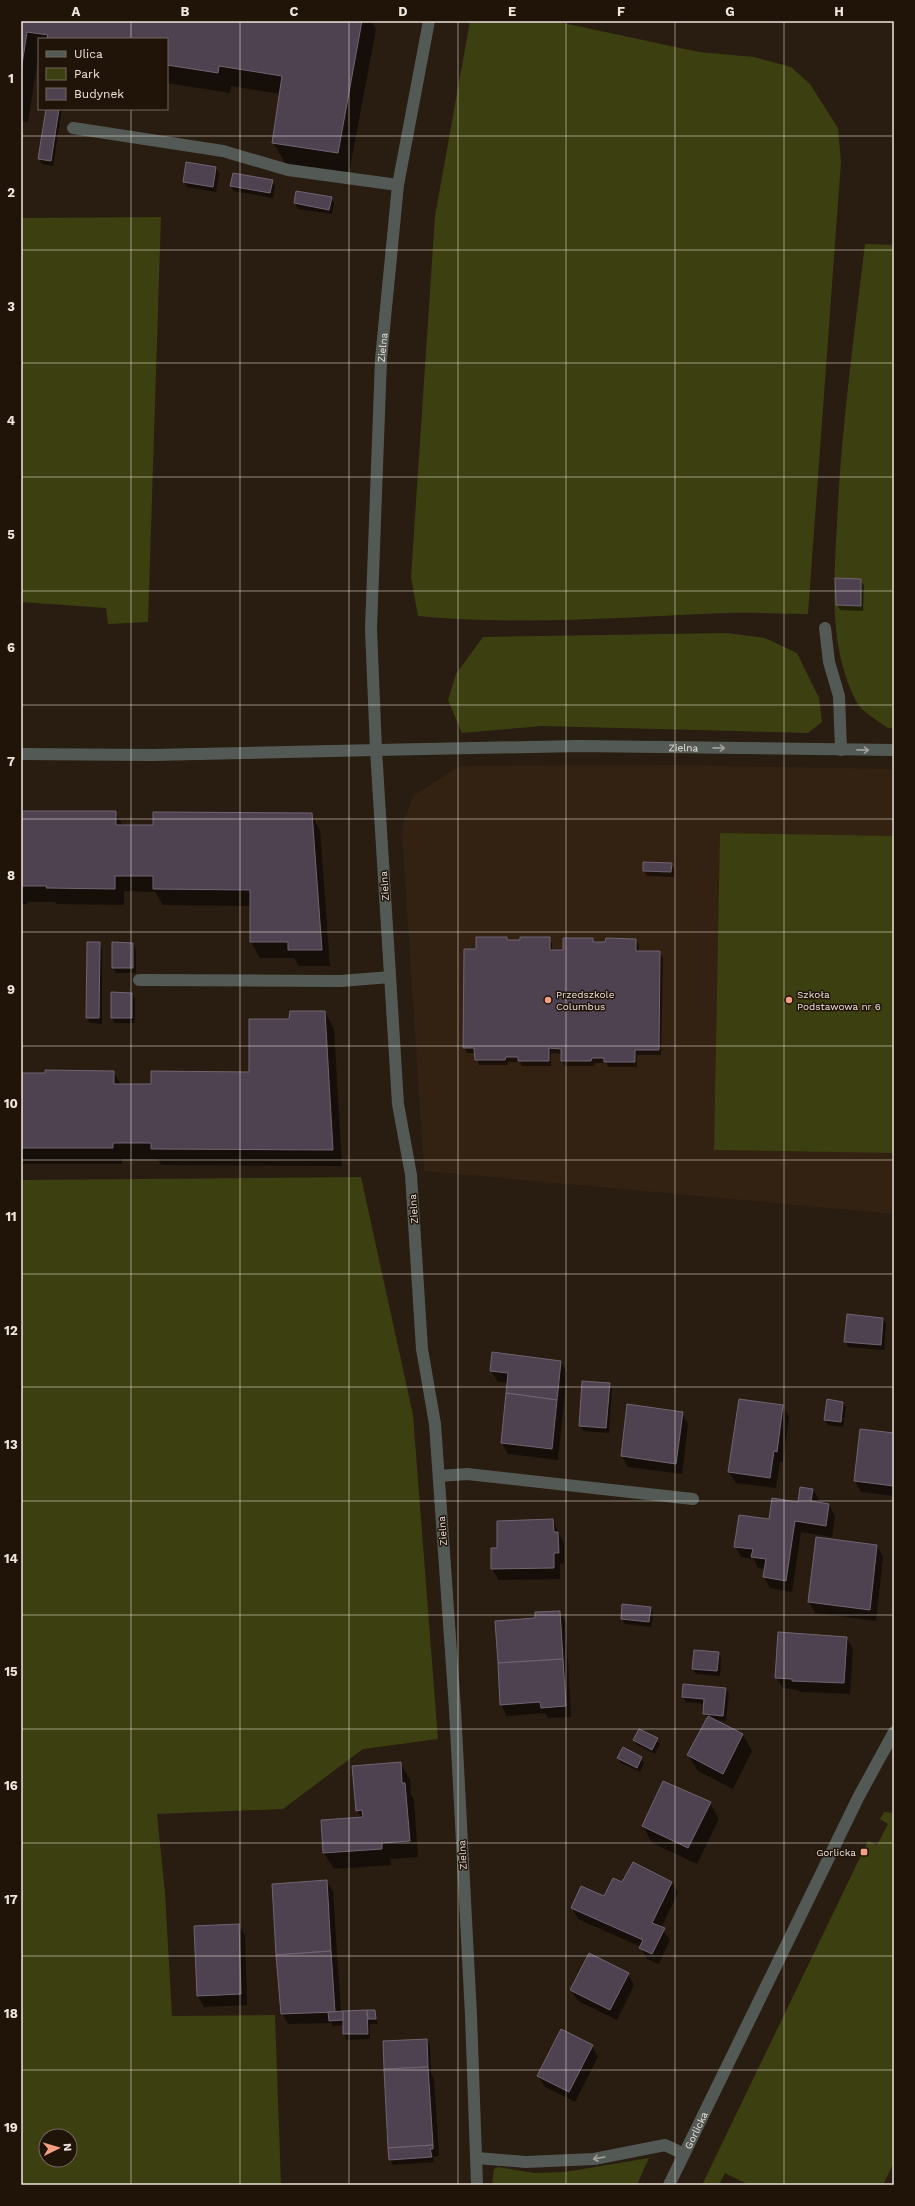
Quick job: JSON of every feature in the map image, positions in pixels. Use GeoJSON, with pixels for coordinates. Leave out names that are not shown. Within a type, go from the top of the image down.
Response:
{"type":"FeatureCollection","features":[{"type":"Feature","properties":{"kind":"street","name":"Zielna"},"geometry":{"type":"LineString","coordinates":[[429,21],[398,185],[381,358],[371,629],[376,750],[398,1104],[411,1175],[422,1349],[435,1424],[455,1709],[477,2158],[477,2185]]}},
{"type":"Feature","properties":{"kind":"street"},"geometry":{"type":"LineString","coordinates":[[73,128],[223,151],[288,170],[398,185]]}},
{"type":"Feature","properties":{"kind":"street"},"geometry":{"type":"LineString","coordinates":[[825,628],[830,662],[839,696],[841,750]]}},
{"type":"Feature","properties":{"kind":"street","name":"Zielna"},"geometry":{"type":"LineString","coordinates":[[376,750],[578,746],[894,750]]}},
{"type":"Feature","properties":{"kind":"street"},"geometry":{"type":"LineString","coordinates":[[21,754],[152,755],[376,750]]}},
{"type":"Feature","properties":{"kind":"street"},"geometry":{"type":"LineString","coordinates":[[139,980],[340,981],[390,977]]}},
{"type":"Feature","properties":{"kind":"street"},"geometry":{"type":"LineString","coordinates":[[438,1476],[467,1474],[693,1499]]}},
{"type":"Feature","properties":{"kind":"street","name":"Gorlicka"},"geometry":{"type":"LineString","coordinates":[[669,2185],[859,1796],[894,1732]]}},
{"type":"Feature","properties":{"kind":"street"},"geometry":{"type":"LineString","coordinates":[[477,2158],[526,2162],[594,2159],[665,2145],[684,2154]]}},
{"type":"Feature","properties":{"kind":"shaded area"},"geometry":{"type":"Polygon","coordinates":[[[674,765],[894,769],[894,1214],[424,1171],[402,834],[404,820],[413,796],[459,766],[674,765]]]}},
{"type":"Feature","properties":{"kind":"green space"},"geometry":{"type":"Polygon","coordinates":[[[470,21],[554,21],[699,52],[754,57],[791,67],[810,84],[838,128],[841,162],[808,614],[737,613],[572,620],[495,620],[418,616],[411,577],[435,216],[470,21]]]}},
{"type":"Feature","properties":{"kind":"green space"},"geometry":{"type":"Polygon","coordinates":[[[161,217],[148,622],[108,624],[106,608],[21,602],[21,218],[161,217]]]}},
{"type":"Feature","properties":{"kind":"green space"},"geometry":{"type":"Polygon","coordinates":[[[865,244],[894,245],[894,728],[888,728],[870,716],[858,705],[847,680],[841,658],[835,614],[834,591],[839,488],[848,384],[865,244]]]}},
{"type":"Feature","properties":{"kind":"green space"},"geometry":{"type":"Polygon","coordinates":[[[727,633],[765,638],[797,653],[819,698],[822,722],[808,733],[541,726],[462,733],[448,700],[456,674],[483,637],[727,633]]]}},
{"type":"Feature","properties":{"kind":"green space"},"geometry":{"type":"Polygon","coordinates":[[[720,833],[894,836],[894,1153],[714,1150],[720,833]]]}},
{"type":"Feature","properties":{"kind":"green space"},"geometry":{"type":"Polygon","coordinates":[[[361,1177],[413,1415],[438,1739],[363,1749],[283,1809],[157,1814],[165,1893],[172,2016],[275,2015],[281,2185],[21,2185],[21,1180],[361,1177]]]}},
{"type":"Feature","properties":{"kind":"green space"},"geometry":{"type":"Polygon","coordinates":[[[884,1812],[894,1813],[894,2162],[883,2185],[749,2185],[725,2173],[719,2185],[702,2185],[868,1841],[877,1845],[888,1824],[880,1819],[884,1812]]]}},
{"type":"Feature","properties":{"kind":"green space"},"geometry":{"type":"Polygon","coordinates":[[[649,2158],[637,2185],[492,2185],[494,2169],[498,2167],[534,2173],[565,2172],[649,2158]]]}},
{"type":"Feature","properties":{"kind":"building"},"geometry":{"type":"Polygon","coordinates":[[[21,21],[362,21],[338,153],[272,143],[282,76],[219,66],[218,73],[168,65],[168,38],[47,38],[48,35],[27,32],[21,71],[21,21]]]}},
{"type":"Feature","properties":{"kind":"building"},"geometry":{"type":"Polygon","coordinates":[[[46,110],[59,110],[51,161],[38,159],[46,110]]]}},
{"type":"Feature","properties":{"kind":"building"},"geometry":{"type":"Polygon","coordinates":[[[186,162],[216,167],[213,187],[183,182],[186,162]]]}},
{"type":"Feature","properties":{"kind":"building"},"geometry":{"type":"Polygon","coordinates":[[[233,173],[273,180],[270,193],[230,186],[233,173]]]}},
{"type":"Feature","properties":{"kind":"building"},"geometry":{"type":"Polygon","coordinates":[[[296,191],[332,197],[329,210],[294,203],[296,191]]]}},
{"type":"Feature","properties":{"kind":"building"},"geometry":{"type":"Polygon","coordinates":[[[835,578],[861,579],[861,606],[836,605],[835,578]]]}},
{"type":"Feature","properties":{"kind":"building"},"geometry":{"type":"Polygon","coordinates":[[[21,811],[116,811],[116,825],[153,825],[153,812],[312,813],[322,950],[288,950],[288,942],[250,942],[250,890],[153,889],[153,876],[115,876],[115,889],[46,888],[47,886],[21,886],[21,811]]]}},
{"type":"Feature","properties":{"kind":"building"},"geometry":{"type":"Polygon","coordinates":[[[643,862],[672,863],[671,872],[643,871],[643,862]]]}},
{"type":"Feature","properties":{"kind":"building"},"geometry":{"type":"Polygon","coordinates":[[[476,937],[507,937],[507,940],[520,940],[520,937],[550,937],[550,950],[563,950],[563,938],[593,938],[593,942],[605,942],[606,938],[636,939],[636,951],[660,951],[659,1050],[635,1050],[635,1062],[604,1062],[604,1058],[592,1058],[591,1061],[561,1061],[561,1049],[549,1048],[549,1061],[518,1061],[518,1057],[506,1057],[505,1060],[475,1060],[474,1048],[463,1048],[464,949],[476,949],[476,937]]]}},
{"type":"Feature","properties":{"kind":"building"},"geometry":{"type":"Polygon","coordinates":[[[87,942],[100,942],[99,1018],[86,1018],[87,942]]]}},
{"type":"Feature","properties":{"kind":"building"},"geometry":{"type":"Polygon","coordinates":[[[112,942],[133,943],[133,968],[112,968],[112,942]]]}},
{"type":"Feature","properties":{"kind":"building"},"geometry":{"type":"Polygon","coordinates":[[[111,992],[132,993],[132,1018],[111,1018],[111,992]]]}},
{"type":"Feature","properties":{"kind":"building"},"geometry":{"type":"Polygon","coordinates":[[[290,1011],[325,1011],[333,1150],[151,1149],[151,1143],[113,1143],[113,1148],[21,1148],[21,1073],[45,1073],[45,1070],[114,1071],[114,1084],[151,1084],[151,1071],[249,1072],[249,1019],[289,1019],[290,1011]]]}},
{"type":"Feature","properties":{"kind":"building"},"geometry":{"type":"Polygon","coordinates":[[[847,1314],[883,1318],[881,1345],[844,1342],[847,1314]]]}},
{"type":"Feature","properties":{"kind":"building"},"geometry":{"type":"Polygon","coordinates":[[[492,1352],[561,1361],[557,1400],[506,1393],[508,1373],[490,1371],[492,1352]]]}},
{"type":"Feature","properties":{"kind":"building"},"geometry":{"type":"Polygon","coordinates":[[[582,1381],[610,1383],[606,1428],[579,1426],[582,1381]]]}},
{"type":"Feature","properties":{"kind":"building"},"geometry":{"type":"Polygon","coordinates":[[[506,1393],[557,1400],[552,1449],[501,1443],[506,1393]]]}},
{"type":"Feature","properties":{"kind":"building"},"geometry":{"type":"Polygon","coordinates":[[[739,1399],[783,1405],[777,1452],[774,1451],[770,1478],[728,1472],[739,1399]]]}},
{"type":"Feature","properties":{"kind":"building"},"geometry":{"type":"Polygon","coordinates":[[[827,1399],[843,1402],[841,1422],[824,1420],[827,1399]]]}},
{"type":"Feature","properties":{"kind":"building"},"geometry":{"type":"Polygon","coordinates":[[[627,1404],[683,1412],[676,1464],[621,1456],[627,1404]]]}},
{"type":"Feature","properties":{"kind":"building"},"geometry":{"type":"Polygon","coordinates":[[[860,1429],[894,1433],[894,1486],[854,1481],[860,1429]]]}},
{"type":"Feature","properties":{"kind":"building"},"geometry":{"type":"Polygon","coordinates":[[[800,1487],[813,1489],[811,1501],[829,1504],[826,1526],[795,1521],[786,1581],[763,1577],[766,1559],[751,1557],[753,1549],[734,1547],[739,1515],[769,1519],[772,1498],[798,1502],[800,1487]]]}},
{"type":"Feature","properties":{"kind":"building"},"geometry":{"type":"Polygon","coordinates":[[[553,1519],[554,1532],[558,1532],[559,1553],[554,1553],[554,1568],[491,1569],[491,1548],[497,1548],[497,1521],[553,1519]]]}},
{"type":"Feature","properties":{"kind":"building"},"geometry":{"type":"Polygon","coordinates":[[[816,1537],[877,1545],[870,1610],[808,1602],[816,1537]]]}},
{"type":"Feature","properties":{"kind":"building"},"geometry":{"type":"Polygon","coordinates":[[[622,1604],[651,1607],[649,1622],[621,1619],[622,1604]]]}},
{"type":"Feature","properties":{"kind":"building"},"geometry":{"type":"Polygon","coordinates":[[[560,1611],[563,1659],[498,1663],[495,1621],[535,1618],[535,1612],[560,1611]]]}},
{"type":"Feature","properties":{"kind":"building"},"geometry":{"type":"Polygon","coordinates":[[[778,1632],[847,1637],[844,1683],[792,1681],[792,1679],[775,1678],[778,1632]]]}},
{"type":"Feature","properties":{"kind":"building"},"geometry":{"type":"Polygon","coordinates":[[[694,1650],[719,1652],[717,1671],[692,1669],[694,1650]]]}},
{"type":"Feature","properties":{"kind":"building"},"geometry":{"type":"Polygon","coordinates":[[[563,1659],[566,1706],[541,1708],[540,1702],[500,1705],[498,1663],[563,1659]]]}},
{"type":"Feature","properties":{"kind":"building"},"geometry":{"type":"Polygon","coordinates":[[[683,1684],[726,1688],[723,1716],[703,1714],[704,1699],[682,1697],[683,1684]]]}},
{"type":"Feature","properties":{"kind":"building"},"geometry":{"type":"Polygon","coordinates":[[[708,1716],[743,1734],[723,1774],[687,1755],[708,1716]]]}},
{"type":"Feature","properties":{"kind":"building"},"geometry":{"type":"Polygon","coordinates":[[[639,1729],[658,1738],[652,1750],[633,1740],[639,1729]]]}},
{"type":"Feature","properties":{"kind":"building"},"geometry":{"type":"Polygon","coordinates":[[[623,1747],[642,1757],[637,1768],[617,1758],[623,1747]]]}},
{"type":"Feature","properties":{"kind":"building"},"geometry":{"type":"Polygon","coordinates":[[[401,1762],[402,1783],[405,1783],[410,1841],[382,1843],[382,1849],[323,1853],[321,1820],[363,1817],[362,1810],[356,1811],[352,1766],[401,1762]]]}},
{"type":"Feature","properties":{"kind":"building"},"geometry":{"type":"Polygon","coordinates":[[[663,1781],[711,1802],[688,1848],[642,1826],[663,1781]]]}},
{"type":"Feature","properties":{"kind":"building"},"geometry":{"type":"Polygon","coordinates":[[[633,1862],[672,1882],[652,1923],[665,1928],[652,1954],[639,1948],[643,1940],[571,1908],[581,1886],[604,1896],[613,1878],[622,1882],[633,1862]]]}},
{"type":"Feature","properties":{"kind":"building"},"geometry":{"type":"Polygon","coordinates":[[[327,1880],[331,1951],[276,1955],[272,1884],[327,1880]]]}},
{"type":"Feature","properties":{"kind":"building"},"geometry":{"type":"Polygon","coordinates":[[[239,1924],[241,1994],[197,1996],[194,1926],[239,1924]]]}},
{"type":"Feature","properties":{"kind":"building"},"geometry":{"type":"Polygon","coordinates":[[[331,1951],[335,2012],[281,2014],[276,1955],[331,1951]]]}},
{"type":"Feature","properties":{"kind":"building"},"geometry":{"type":"Polygon","coordinates":[[[589,1953],[629,1973],[610,2010],[570,1990],[589,1953]]]}},
{"type":"Feature","properties":{"kind":"building"},"geometry":{"type":"Polygon","coordinates":[[[367,2010],[368,2034],[343,2034],[343,2011],[367,2010]]]}},
{"type":"Feature","properties":{"kind":"building"},"geometry":{"type":"Polygon","coordinates":[[[367,2010],[375,2010],[376,2019],[368,2019],[367,2010]]]}},
{"type":"Feature","properties":{"kind":"building"},"geometry":{"type":"Polygon","coordinates":[[[343,2011],[343,2020],[329,2021],[328,2012],[343,2011]]]}},
{"type":"Feature","properties":{"kind":"building"},"geometry":{"type":"Polygon","coordinates":[[[561,2029],[593,2045],[569,2092],[537,2076],[561,2029]]]}},
{"type":"Feature","properties":{"kind":"building"},"geometry":{"type":"Polygon","coordinates":[[[427,2039],[428,2067],[384,2069],[383,2041],[427,2039]]]}},
{"type":"Feature","properties":{"kind":"building"},"geometry":{"type":"Polygon","coordinates":[[[428,2067],[433,2145],[388,2148],[384,2069],[428,2067]]]}},
{"type":"Feature","properties":{"kind":"building"},"geometry":{"type":"Polygon","coordinates":[[[433,2145],[433,2149],[430,2149],[432,2157],[389,2160],[388,2148],[433,2145]]]}},
{"type":"Feature","properties":{"kind":"place","name":"Przedszkole Columbus"},"geometry":{"type":"Point","coordinates":[548,1000]}},
{"type":"Feature","properties":{"kind":"place","name":"Szkoła Podstawowa nr 6"},"geometry":{"type":"Point","coordinates":[789,1000]}},
{"type":"Feature","properties":{"kind":"place","name":"Gorlicka"},"geometry":{"type":"Point","coordinates":[864,1852]}}]}
